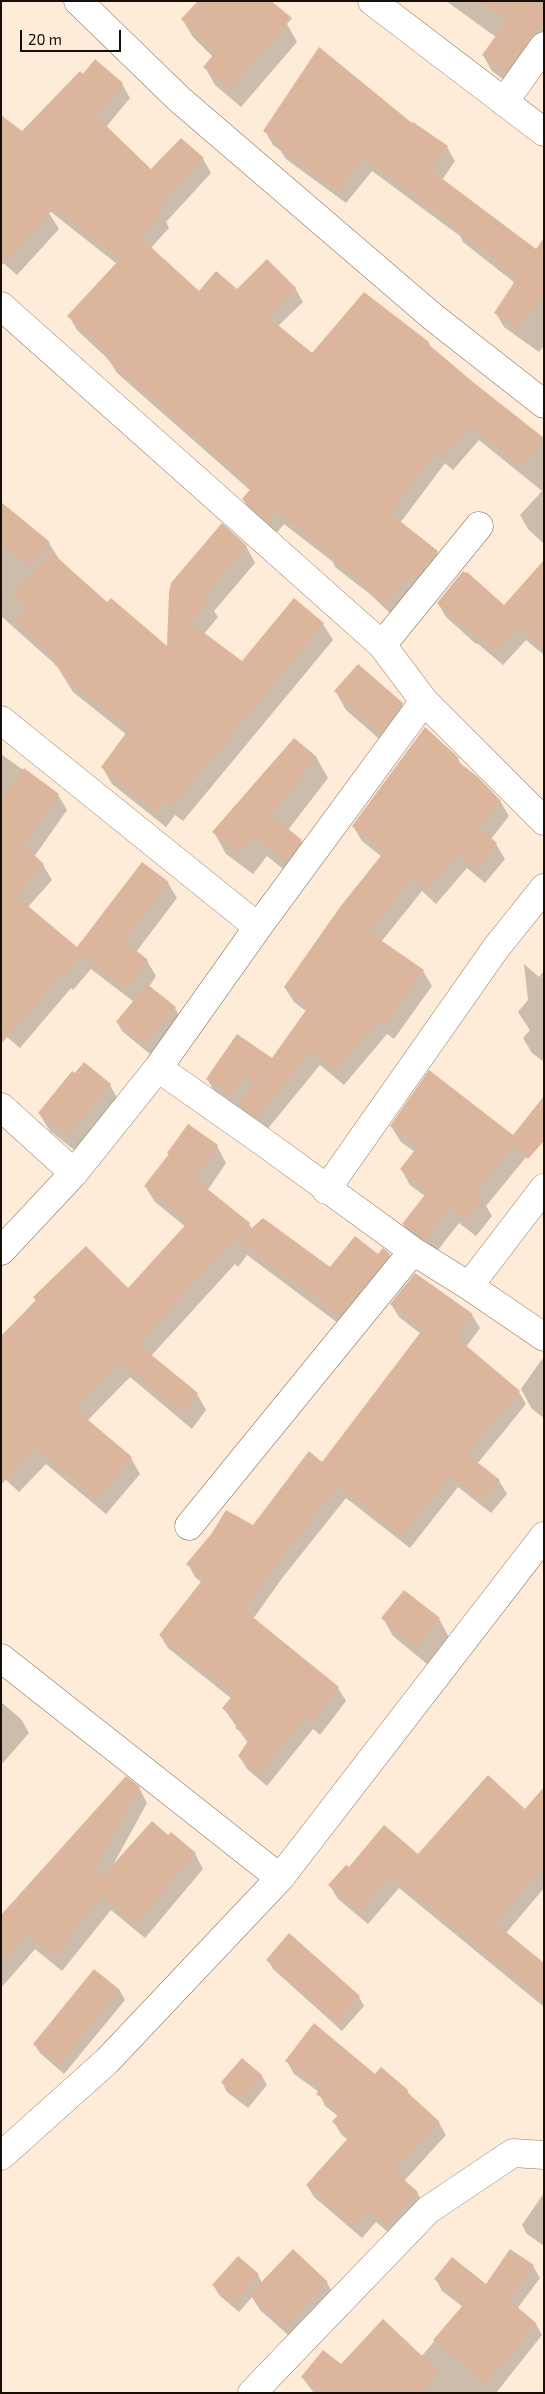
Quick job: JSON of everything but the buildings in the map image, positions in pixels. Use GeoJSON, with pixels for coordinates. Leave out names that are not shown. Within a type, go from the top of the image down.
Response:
{"type":"FeatureCollection","features":[{"type":"Feature","properties":{"kind":"street"},"geometry":{"type":"LineString","coordinates":[[78,1],[194,112],[433,317],[544,404]]}},
{"type":"Feature","properties":{"kind":"street"},"geometry":{"type":"LineString","coordinates":[[372,1],[544,132]]}},
{"type":"Feature","properties":{"kind":"street"},"geometry":{"type":"LineString","coordinates":[[504,102],[544,46]]}},
{"type":"Feature","properties":{"kind":"street"},"geometry":{"type":"LineString","coordinates":[[1,306],[382,645],[424,701],[544,821]]}},
{"type":"Feature","properties":{"kind":"street"},"geometry":{"type":"LineString","coordinates":[[382,645],[479,526]]}},
{"type":"Feature","properties":{"kind":"street"},"geometry":{"type":"LineString","coordinates":[[1,1251],[74,1173],[158,1068],[258,927],[424,701]]}},
{"type":"Feature","properties":{"kind":"street"},"geometry":{"type":"LineString","coordinates":[[1,720],[258,927]]}},
{"type":"Feature","properties":{"kind":"street"},"geometry":{"type":"LineString","coordinates":[[326,1190],[496,948],[544,888]]}},
{"type":"Feature","properties":{"kind":"street"},"geometry":{"type":"LineString","coordinates":[[158,1068],[413,1251],[544,1336]]}},
{"type":"Feature","properties":{"kind":"street"},"geometry":{"type":"LineString","coordinates":[[1,1106],[74,1173]]}},
{"type":"Feature","properties":{"kind":"street"},"geometry":{"type":"LineString","coordinates":[[469,1286],[544,1188]]}},
{"type":"Feature","properties":{"kind":"street"},"geometry":{"type":"LineString","coordinates":[[189,1526],[413,1251]]}},
{"type":"Feature","properties":{"kind":"street"},"geometry":{"type":"LineString","coordinates":[[1,2156],[107,2061],[280,1878],[544,1536]]}},
{"type":"Feature","properties":{"kind":"street"},"geometry":{"type":"LineString","coordinates":[[1,1658],[280,1878]]}},
{"type":"Feature","properties":{"kind":"street"},"geometry":{"type":"LineString","coordinates":[[252,2393],[428,2210],[513,2153],[544,2155]]}}]}
